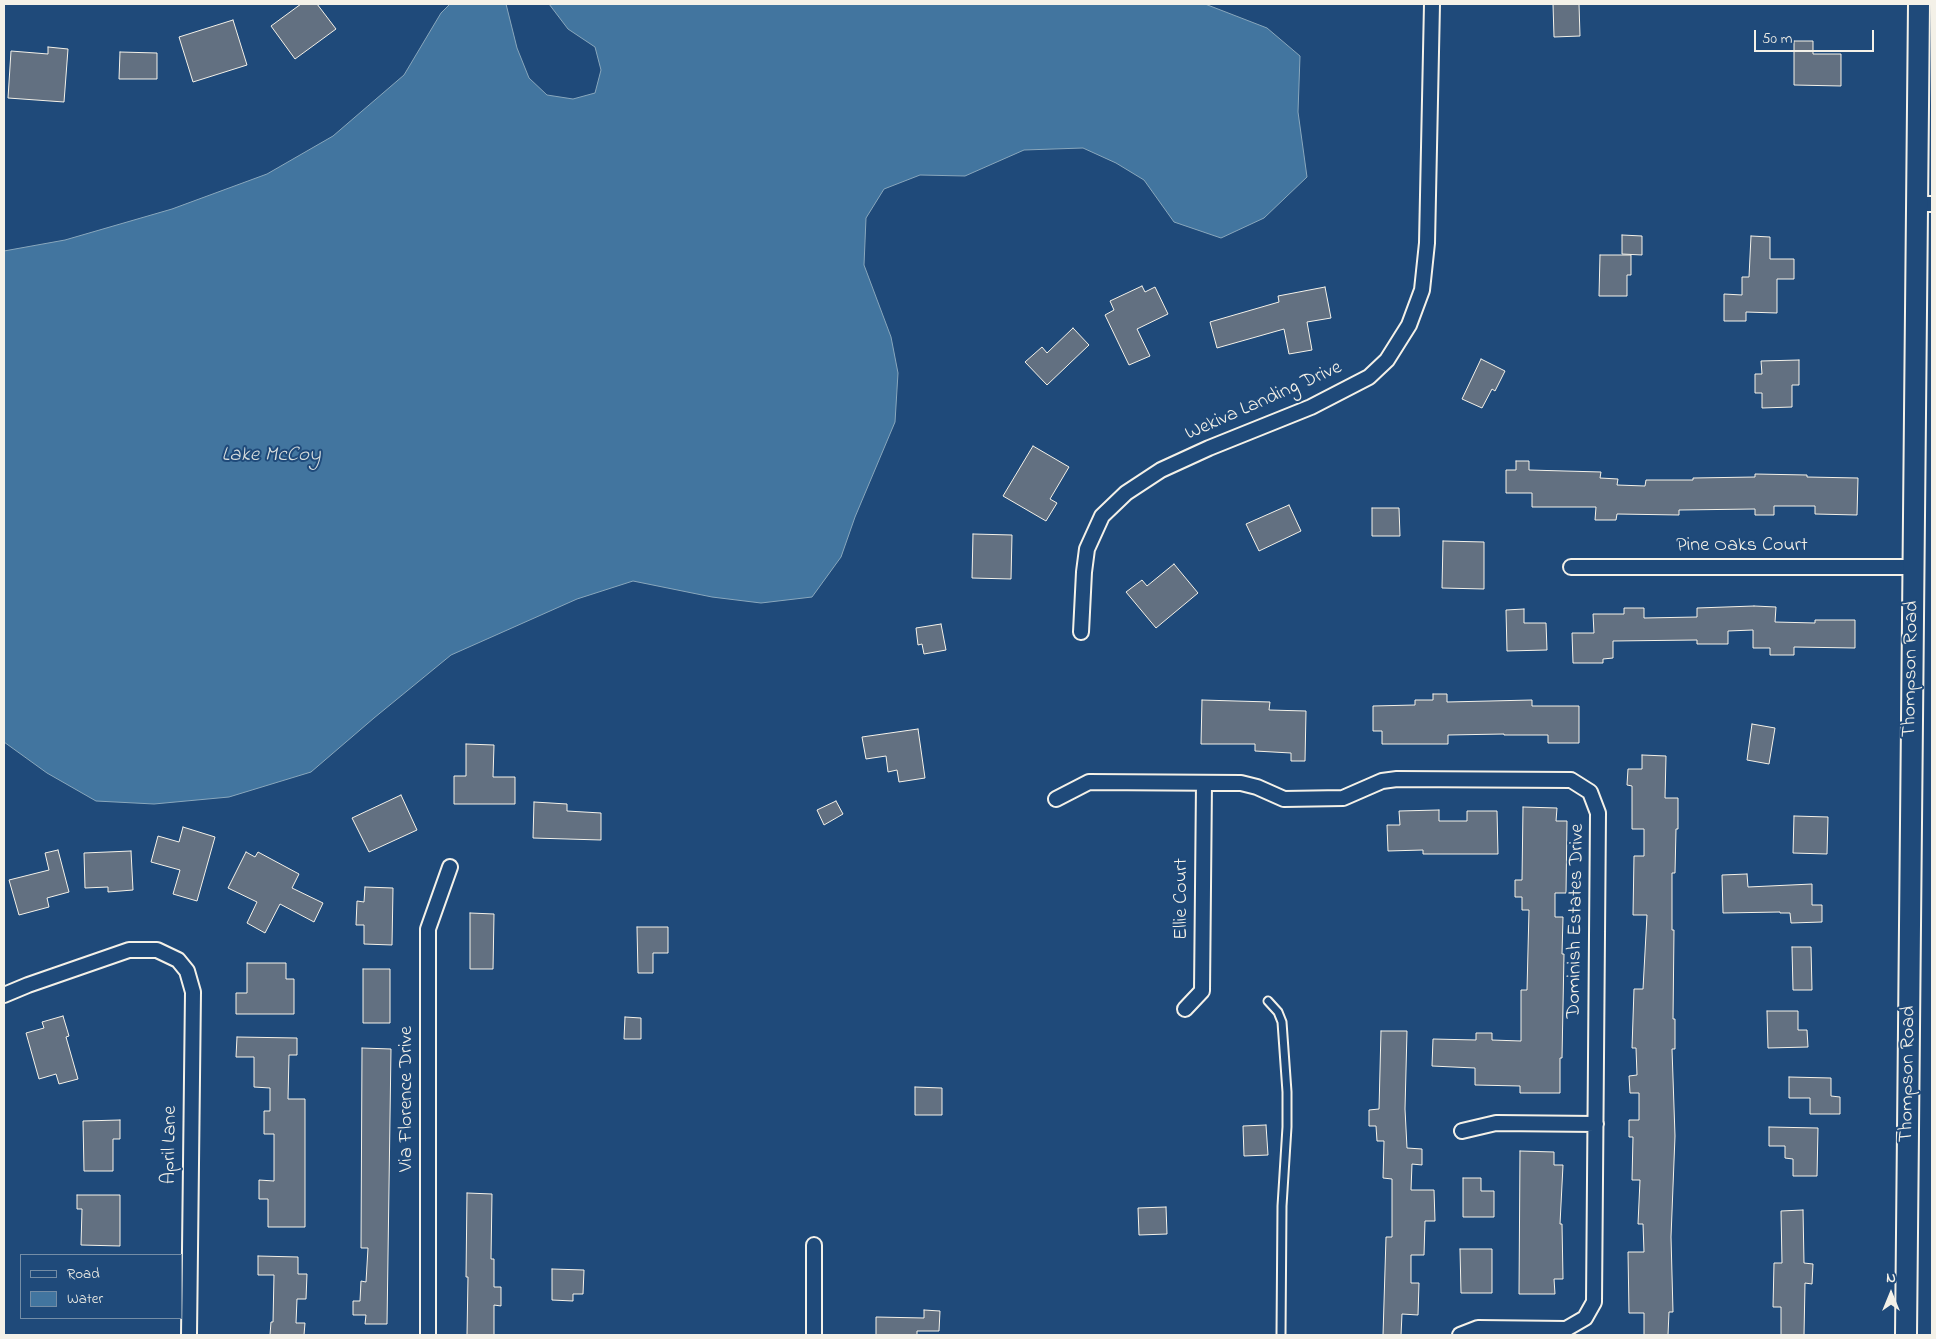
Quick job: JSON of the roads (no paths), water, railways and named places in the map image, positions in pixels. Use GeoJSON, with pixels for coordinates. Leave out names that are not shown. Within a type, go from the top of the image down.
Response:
{"type":"FeatureCollection","features":[{"type":"Feature","properties":{"kind":"street","name":"Wekiva Landing Drive"},"geometry":{"type":"LineString","coordinates":[[1081,632],[1087,549],[1102,516],[1126,493],[1161,470],[1208,448],[1311,407],[1369,377],[1387,360],[1409,325],[1422,290],[1427,243],[1432,4]]}},
{"type":"Feature","properties":{"kind":"street","name":"Thompson Road"},"geometry":{"type":"LineString","coordinates":[[1906,1335],[1914,567],[1925,204],[1919,4]]}},
{"type":"Feature","properties":{"kind":"street","name":"Pine Oaks Court"},"geometry":{"type":"LineString","coordinates":[[1571,567],[1914,567]]}},
{"type":"Feature","properties":{"kind":"street","name":"Dominish Estates Drive"},"geometry":{"type":"LineString","coordinates":[[1056,799],[1089,782],[1241,783],[1257,787],[1284,799],[1343,798],[1382,781],[1397,779],[1571,780],[1590,792],[1598,812],[1594,1302],[1585,1318],[1566,1329],[1478,1328],[1460,1335]]}},
{"type":"Feature","properties":{"kind":"street","name":"Ellie Court"},"geometry":{"type":"LineString","coordinates":[[1185,1009],[1202,991],[1204,783]]}},
{"type":"Feature","properties":{"kind":"street","name":"Via Florence Drive"},"geometry":{"type":"LineString","coordinates":[[428,1335],[428,929],[450,867]]}},
{"type":"Feature","properties":{"kind":"street","name":"April Lane"},"geometry":{"type":"LineString","coordinates":[[4,995],[28,984],[129,950],[157,950],[178,960],[187,971],[193,992],[189,1335]]}},
{"type":"Feature","properties":{"kind":"street"},"geometry":{"type":"LineString","coordinates":[[1462,1131],[1496,1124],[1596,1124]]}},
{"type":"Feature","properties":{"kind":"street"},"geometry":{"type":"LineString","coordinates":[[814,1245],[814,1335]]}},
{"type":"Feature","properties":{"kind":"lane"},"geometry":{"type":"LineString","coordinates":[[1268,1000],[1278,1012],[1282,1022],[1287,1092],[1282,1215],[1281,1335]]}},
{"type":"Feature","properties":{"kind":"water","name":"Lake McCoy"},"geometry":{"type":"Polygon","coordinates":[[[450,4],[506,4],[517,48],[529,78],[547,95],[573,99],[595,93],[601,70],[595,47],[568,29],[549,4],[1205,4],[1267,28],[1300,56],[1298,112],[1307,177],[1264,218],[1221,238],[1174,222],[1144,180],[1116,163],[1083,148],[1024,150],[965,176],[920,175],[884,189],[866,218],[864,265],[891,337],[898,373],[895,422],[855,517],[841,557],[812,597],[761,603],[712,597],[633,581],[577,599],[451,655],[311,772],[229,797],[154,804],[96,801],[47,773],[4,742],[4,251],[65,240],[172,209],[267,174],[333,136],[404,75],[441,13],[450,4]]]}}]}
